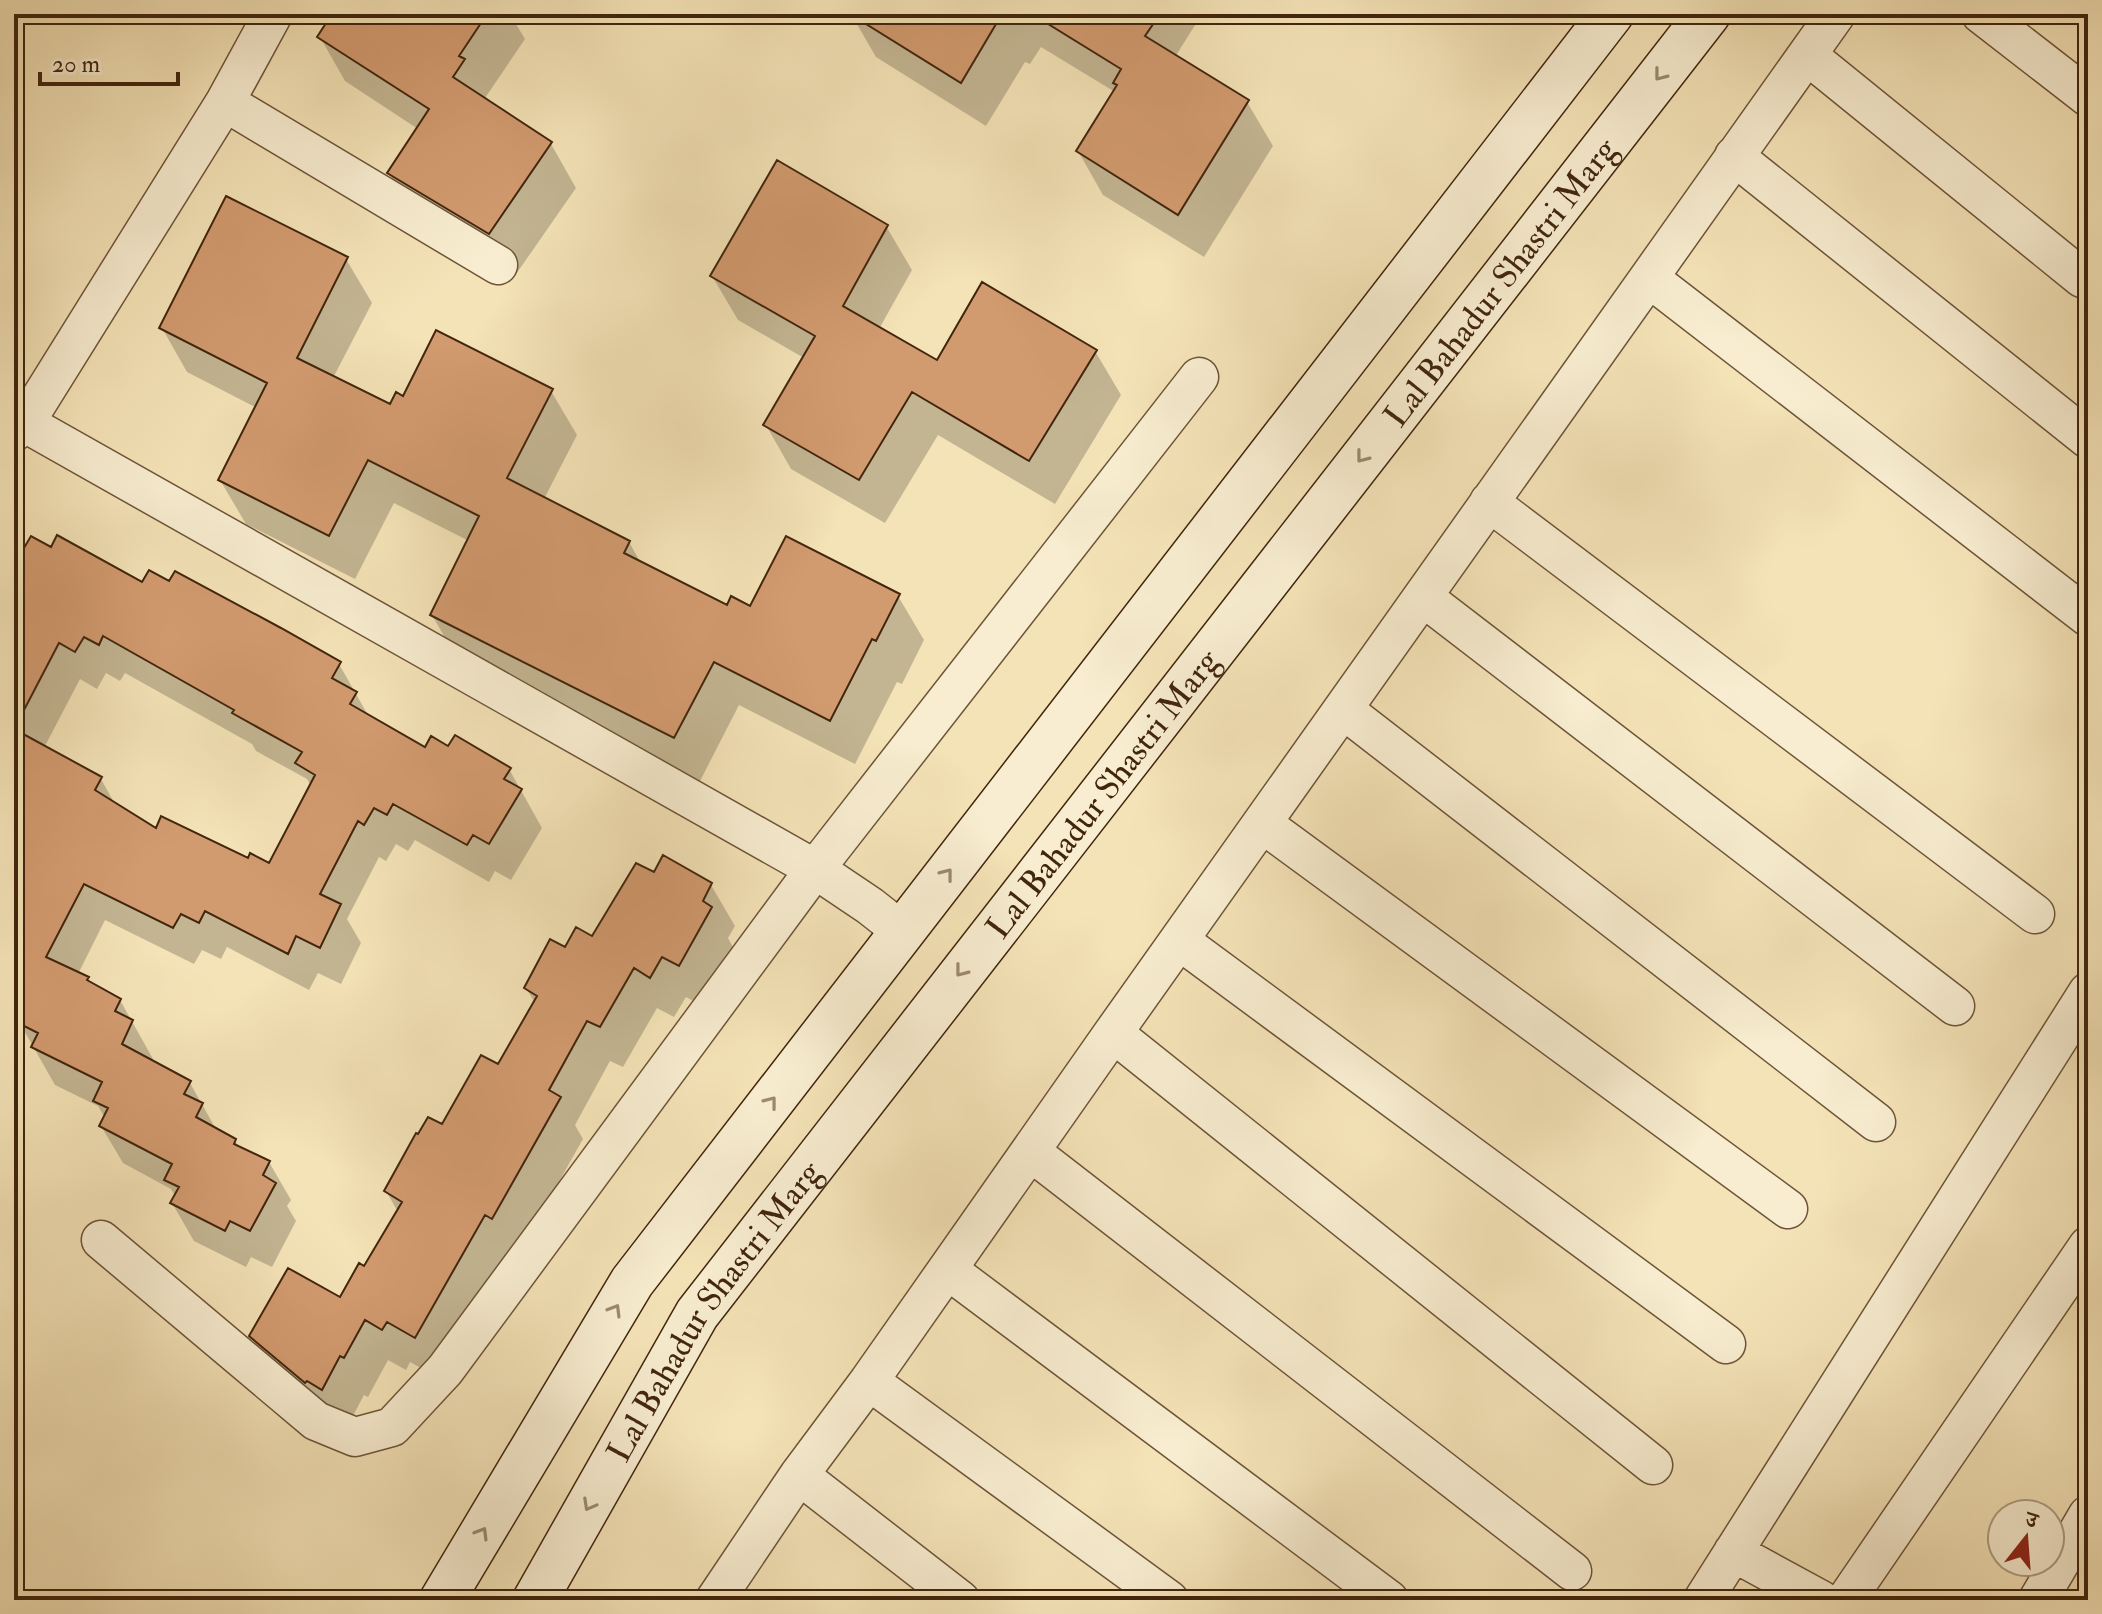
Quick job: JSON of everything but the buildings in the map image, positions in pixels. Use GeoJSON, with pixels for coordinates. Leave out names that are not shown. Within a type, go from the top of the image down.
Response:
{"type":"FeatureCollection","features":[{"type":"Feature","properties":{"kind":"main road","name":"Lal Bahadur Shastri Marg"},"geometry":{"type":"LineString","coordinates":[[442,1600],[632,1282],[1611,14]]}},
{"type":"Feature","properties":{"kind":"main road","name":"Lal Bahadur Shastri Marg"},"geometry":{"type":"LineString","coordinates":[[535,1600],[697,1314],[1708,14]]}},
{"type":"Feature","properties":{"kind":"street"},"geometry":{"type":"LineString","coordinates":[[273,14],[225,102],[20,427],[815,869],[903,932]]}},
{"type":"Feature","properties":{"kind":"street"},"geometry":{"type":"LineString","coordinates":[[723,1597],[799,1475],[948,1270],[1836,14]]}},
{"type":"Feature","properties":{"kind":"street"},"geometry":{"type":"LineString","coordinates":[[1981,14],[2088,97]]}},
{"type":"Feature","properties":{"kind":"street"},"geometry":{"type":"LineString","coordinates":[[1807,55],[2082,278]]}},
{"type":"Feature","properties":{"kind":"street"},"geometry":{"type":"LineString","coordinates":[[225,102],[498,265]]}},
{"type":"Feature","properties":{"kind":"street"},"geometry":{"type":"LineString","coordinates":[[1734,156],[2088,439]]}},
{"type":"Feature","properties":{"kind":"street"},"geometry":{"type":"LineString","coordinates":[[1649,278],[2088,617]]}},
{"type":"Feature","properties":{"kind":"street"},"geometry":{"type":"LineString","coordinates":[[101,1240],[316,1421],[355,1437],[392,1427],[445,1370],[815,869],[1199,377]]}},
{"type":"Feature","properties":{"kind":"street"},"geometry":{"type":"LineString","coordinates":[[1489,502],[2035,914]]}},
{"type":"Feature","properties":{"kind":"street"},"geometry":{"type":"LineString","coordinates":[[1423,597],[1955,1006]]}},
{"type":"Feature","properties":{"kind":"street"},"geometry":{"type":"LineString","coordinates":[[1344,710],[1876,1122]]}},
{"type":"Feature","properties":{"kind":"street"},"geometry":{"type":"LineString","coordinates":[[1263,824],[1788,1209]]}},
{"type":"Feature","properties":{"kind":"street"},"geometry":{"type":"LineString","coordinates":[[1180,941],[1726,1344]]}},
{"type":"Feature","properties":{"kind":"street"},"geometry":{"type":"LineString","coordinates":[[1703,1600],[2088,992]]}},
{"type":"Feature","properties":{"kind":"street"},"geometry":{"type":"LineString","coordinates":[[1113,1033],[1653,1465]]}},
{"type":"Feature","properties":{"kind":"street"},"geometry":{"type":"LineString","coordinates":[[1031,1152],[1572,1571]]}},
{"type":"Feature","properties":{"kind":"street"},"geometry":{"type":"LineString","coordinates":[[1846,1600],[2088,1246]]}},
{"type":"Feature","properties":{"kind":"street"},"geometry":{"type":"LineString","coordinates":[[948,1270],[1389,1600]]}},
{"type":"Feature","properties":{"kind":"street"},"geometry":{"type":"LineString","coordinates":[[869,1381],[1169,1600]]}},
{"type":"Feature","properties":{"kind":"street"},"geometry":{"type":"LineString","coordinates":[[799,1475],[960,1600]]}},
{"type":"Feature","properties":{"kind":"street"},"geometry":{"type":"LineString","coordinates":[[2038,1600],[2088,1515]]}},
{"type":"Feature","properties":{"kind":"street"},"geometry":{"type":"LineString","coordinates":[[1733,1552],[1821,1600]]}}]}
